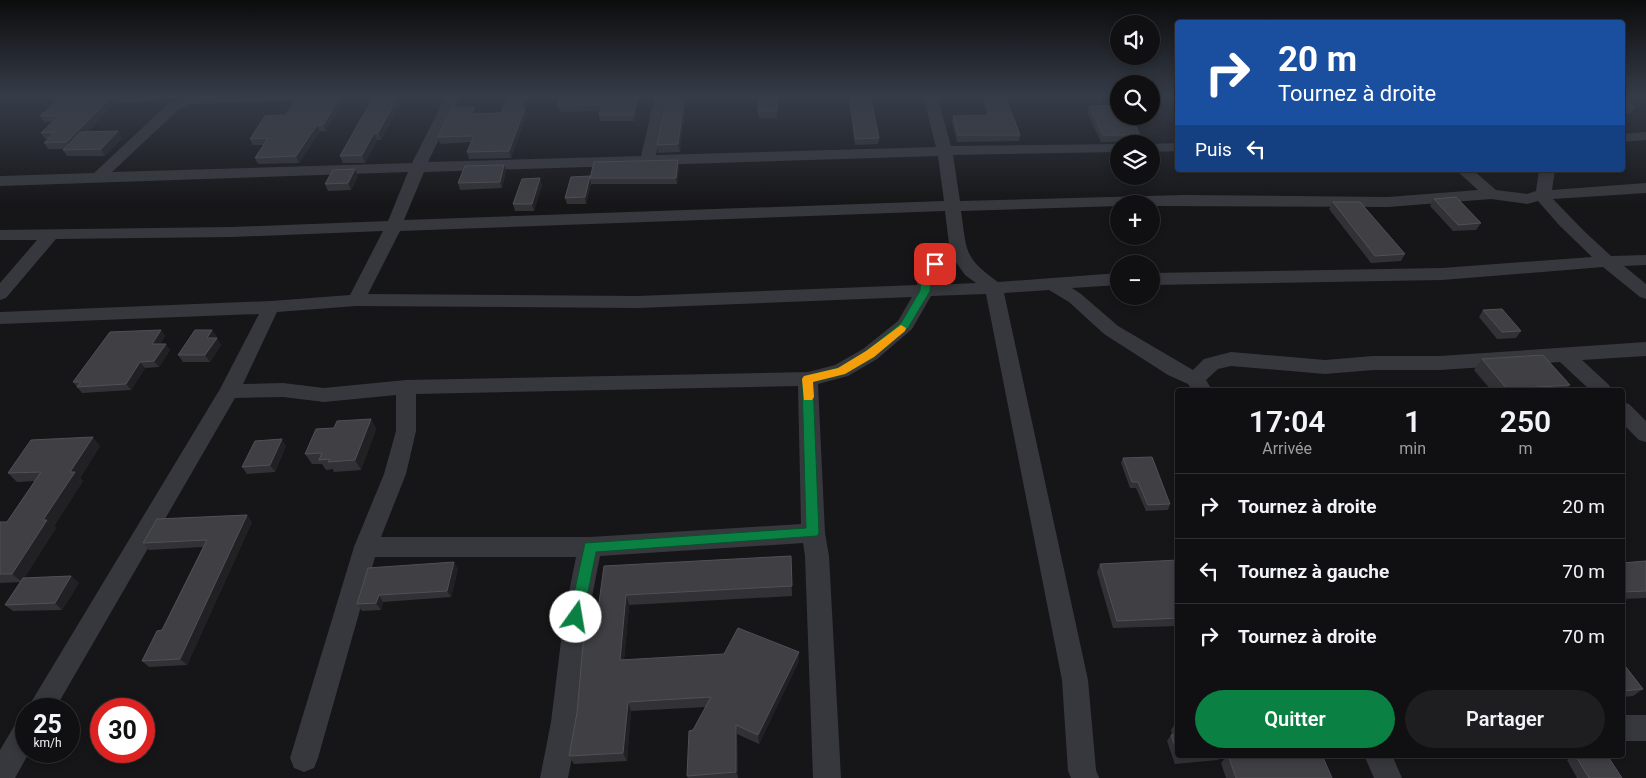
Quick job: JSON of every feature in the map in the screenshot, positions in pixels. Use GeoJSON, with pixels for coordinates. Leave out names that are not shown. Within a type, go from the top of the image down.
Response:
{"type":"FeatureCollection","features":[{"type":"Feature","properties":{"kind":"street"},"geometry":{"type":"LineString","coordinates":[[98,176],[145,132]]}},
{"type":"Feature","properties":{"kind":"street"},"geometry":{"type":"LineString","coordinates":[[356,300],[394,226],[435,132]]}},
{"type":"Feature","properties":{"kind":"street"},"geometry":{"type":"LineString","coordinates":[[647,161],[654,132]]}},
{"type":"Feature","properties":{"kind":"street"},"geometry":{"type":"LineString","coordinates":[[940,132],[945,151],[959,253],[971,271],[994,288],[1075,680],[1082,771],[1085,778]]}},
{"type":"Feature","properties":{"kind":"street"},"geometry":{"type":"LineString","coordinates":[[1625,138],[1646,136]]}},
{"type":"Feature","properties":{"kind":"street"},"geometry":{"type":"LineString","coordinates":[[1160,148],[1175,147]]}},
{"type":"Feature","properties":{"kind":"street"},"geometry":{"type":"LineString","coordinates":[[0,182],[98,176],[945,151],[1110,148]]}},
{"type":"Feature","properties":{"kind":"street"},"geometry":{"type":"LineString","coordinates":[[1466,172],[1491,194]]}},
{"type":"Feature","properties":{"kind":"street"},"geometry":{"type":"LineString","coordinates":[[1541,195],[1544,191],[1546,172]]}},
{"type":"Feature","properties":{"kind":"street"},"geometry":{"type":"LineString","coordinates":[[0,235],[232,232],[952,206],[1184,200],[1388,202],[1491,194],[1527,199],[1541,195],[1646,188]]}},
{"type":"Feature","properties":{"kind":"street"},"geometry":{"type":"LineString","coordinates":[[1541,195],[1606,261],[1646,293]]}},
{"type":"Feature","properties":{"kind":"street"},"geometry":{"type":"LineString","coordinates":[[0,294],[52,233]]}},
{"type":"Feature","properties":{"kind":"street"},"geometry":{"type":"LineString","coordinates":[[229,391],[283,390],[324,394],[406,387],[808,379],[841,371],[870,354],[905,325],[925,291],[926,278],[935,264],[958,245]]}},
{"type":"Feature","properties":{"kind":"street"},"geometry":{"type":"LineString","coordinates":[[1160,278],[1442,274],[1606,261],[1646,260]]}},
{"type":"Feature","properties":{"kind":"street"},"geometry":{"type":"LineString","coordinates":[[0,318],[271,307],[356,300],[638,302],[994,288],[1110,281]]}},
{"type":"Feature","properties":{"kind":"street"},"geometry":{"type":"LineString","coordinates":[[1052,284],[1075,298],[1111,330],[1198,384],[1211,364],[1232,359],[1325,368],[1373,362],[1440,363],[1646,349]]}},
{"type":"Feature","properties":{"kind":"street"},"geometry":{"type":"LineString","coordinates":[[47,698],[229,391],[271,307]]}},
{"type":"Feature","properties":{"kind":"street"},"geometry":{"type":"LineString","coordinates":[[1564,354],[1600,388]]}},
{"type":"Feature","properties":{"kind":"street"},"geometry":{"type":"LineString","coordinates":[[808,379],[813,533],[816,556],[827,778]]}},
{"type":"Feature","properties":{"kind":"street"},"geometry":{"type":"LineString","coordinates":[[304,758],[366,547],[395,474],[406,431],[406,387]]}},
{"type":"Feature","properties":{"kind":"street"},"geometry":{"type":"LineString","coordinates":[[1625,412],[1646,434]]}},
{"type":"Feature","properties":{"kind":"street"},"geometry":{"type":"LineString","coordinates":[[366,547],[590,547],[813,533]]}},
{"type":"Feature","properties":{"kind":"street"},"geometry":{"type":"LineString","coordinates":[[554,778],[565,722],[576,617],[590,547]]}},
{"type":"Feature","properties":{"kind":"street"},"geometry":{"type":"LineString","coordinates":[[1625,728],[1646,728]]}},
{"type":"Feature","properties":{"kind":"street"},"geometry":{"type":"LineString","coordinates":[[0,776],[15,751]]}},
{"type":"Feature","properties":{"kind":"street"},"geometry":{"type":"LineString","coordinates":[[1379,758],[1388,778]]}},
{"type":"Feature","properties":{"kind":"building"},"geometry":{"type":"Polygon","coordinates":[[[55,132],[76,132],[67,142],[44,143],[55,132]]]}},
{"type":"Feature","properties":{"kind":"building"},"geometry":{"type":"Polygon","coordinates":[[[80,132],[117,132],[101,149],[63,150],[80,132]]]}},
{"type":"Feature","properties":{"kind":"building"},"geometry":{"type":"Polygon","coordinates":[[[254,132],[312,132],[296,156],[255,158],[268,138],[250,139],[254,132]]]}},
{"type":"Feature","properties":{"kind":"building"},"geometry":{"type":"Polygon","coordinates":[[[353,132],[378,132],[374,133],[362,155],[340,156],[353,132]]]}},
{"type":"Feature","properties":{"kind":"building"},"geometry":{"type":"Polygon","coordinates":[[[440,132],[516,132],[509,151],[467,152],[474,136],[438,137],[440,132]]]}},
{"type":"Feature","properties":{"kind":"building"},"geometry":{"type":"Polygon","coordinates":[[[660,132],[680,132],[678,144],[657,145],[660,132]]]}},
{"type":"Feature","properties":{"kind":"building"},"geometry":{"type":"Polygon","coordinates":[[[854,132],[878,132],[879,138],[855,139],[854,132]]]}},
{"type":"Feature","properties":{"kind":"building"},"geometry":{"type":"Polygon","coordinates":[[[957,132],[1019,132],[1020,135],[958,135],[957,132]]]}},
{"type":"Feature","properties":{"kind":"building"},"geometry":{"type":"Polygon","coordinates":[[[1102,132],[1139,132],[1140,135],[1103,135],[1102,132]]]}},
{"type":"Feature","properties":{"kind":"building"},"geometry":{"type":"Polygon","coordinates":[[[678,160],[676,178],[590,178],[594,162],[678,160]]]}},
{"type":"Feature","properties":{"kind":"building"},"geometry":{"type":"Polygon","coordinates":[[[504,165],[500,182],[458,183],[465,166],[504,165]]]}},
{"type":"Feature","properties":{"kind":"building"},"geometry":{"type":"Polygon","coordinates":[[[355,169],[348,183],[325,184],[333,170],[355,169]]]}},
{"type":"Feature","properties":{"kind":"building"},"geometry":{"type":"Polygon","coordinates":[[[590,176],[585,197],[565,198],[571,177],[590,176]]]}},
{"type":"Feature","properties":{"kind":"building"},"geometry":{"type":"Polygon","coordinates":[[[540,178],[532,204],[513,204],[522,179],[540,178]]]}},
{"type":"Feature","properties":{"kind":"building"},"geometry":{"type":"Polygon","coordinates":[[[1456,197],[1481,223],[1458,225],[1434,199],[1456,197]]]}},
{"type":"Feature","properties":{"kind":"building"},"geometry":{"type":"Polygon","coordinates":[[[1333,202],[1360,202],[1405,254],[1375,256],[1333,202]]]}},
{"type":"Feature","properties":{"kind":"building"},"geometry":{"type":"Polygon","coordinates":[[[1502,309],[1521,331],[1502,332],[1483,310],[1502,309]]]}},
{"type":"Feature","properties":{"kind":"building"},"geometry":{"type":"Polygon","coordinates":[[[161,330],[152,344],[166,344],[154,361],[140,362],[126,384],[77,387],[81,382],[73,382],[110,332],[161,330]]]}},
{"type":"Feature","properties":{"kind":"building"},"geometry":{"type":"Polygon","coordinates":[[[195,330],[212,330],[207,338],[217,338],[205,355],[178,355],[195,330]]]}},
{"type":"Feature","properties":{"kind":"building"},"geometry":{"type":"Polygon","coordinates":[[[1543,355],[1570,385],[1506,388],[1482,359],[1543,355]]]}},
{"type":"Feature","properties":{"kind":"building"},"geometry":{"type":"Polygon","coordinates":[[[371,419],[355,460],[328,462],[330,459],[319,460],[322,453],[305,454],[316,429],[334,428],[337,421],[371,419]]]}},
{"type":"Feature","properties":{"kind":"building"},"geometry":{"type":"Polygon","coordinates":[[[93,437],[70,472],[75,472],[43,520],[47,520],[12,574],[0,574],[0,522],[7,522],[41,472],[8,473],[31,440],[93,437]]]}},
{"type":"Feature","properties":{"kind":"building"},"geometry":{"type":"Polygon","coordinates":[[[282,439],[270,465],[242,467],[255,441],[282,439]]]}},
{"type":"Feature","properties":{"kind":"building"},"geometry":{"type":"Polygon","coordinates":[[[1152,457],[1170,504],[1148,505],[1138,482],[1132,482],[1123,458],[1152,457]]]}},
{"type":"Feature","properties":{"kind":"building"},"geometry":{"type":"Polygon","coordinates":[[[247,515],[180,659],[142,661],[157,631],[162,630],[207,540],[143,543],[157,519],[247,515]]]}},
{"type":"Feature","properties":{"kind":"building"},"geometry":{"type":"Polygon","coordinates":[[[791,556],[792,586],[626,595],[620,660],[724,654],[738,628],[799,652],[758,735],[736,725],[736,772],[687,776],[689,731],[693,730],[711,697],[628,702],[623,753],[569,756],[577,713],[586,611],[598,610],[604,566],[791,556]]]}},
{"type":"Feature","properties":{"kind":"building"},"geometry":{"type":"Polygon","coordinates":[[[1175,560],[1175,618],[1117,621],[1100,564],[1175,560]]]}},
{"type":"Feature","properties":{"kind":"building"},"geometry":{"type":"Polygon","coordinates":[[[1646,561],[1646,591],[1625,592],[1625,563],[1646,561]]]}},
{"type":"Feature","properties":{"kind":"building"},"geometry":{"type":"Polygon","coordinates":[[[454,562],[447,591],[379,595],[376,603],[357,604],[368,568],[454,562]]]}},
{"type":"Feature","properties":{"kind":"building"},"geometry":{"type":"Polygon","coordinates":[[[71,576],[55,603],[5,605],[23,578],[71,576]]]}},
{"type":"Feature","properties":{"kind":"building"},"geometry":{"type":"Polygon","coordinates":[[[1625,666],[1643,689],[1625,691],[1625,666]]]}},
{"type":"Feature","properties":{"kind":"building"},"geometry":{"type":"Polygon","coordinates":[[[1175,734],[1175,746],[1171,735],[1175,734]]]}},
{"type":"Feature","properties":{"kind":"building"},"geometry":{"type":"Polygon","coordinates":[[[1229,758],[1323,758],[1332,778],[1236,778],[1229,758]]]}},
{"type":"Feature","properties":{"kind":"building"},"geometry":{"type":"Polygon","coordinates":[[[1577,758],[1609,758],[1622,778],[1589,778],[1577,758]]]}},
{"type":"Feature","properties":{"kind":"slow traffic"},"geometry":{"type":"LineString","coordinates":[[808,397],[808,379],[841,371],[870,354],[901,328]]}},
{"type":"Feature","properties":{"kind":"route"},"geometry":{"type":"LineString","coordinates":[[576,617],[590,547],[813,533],[808,379],[841,371],[870,354],[905,325],[925,291],[926,278],[935,264]]}}]}
